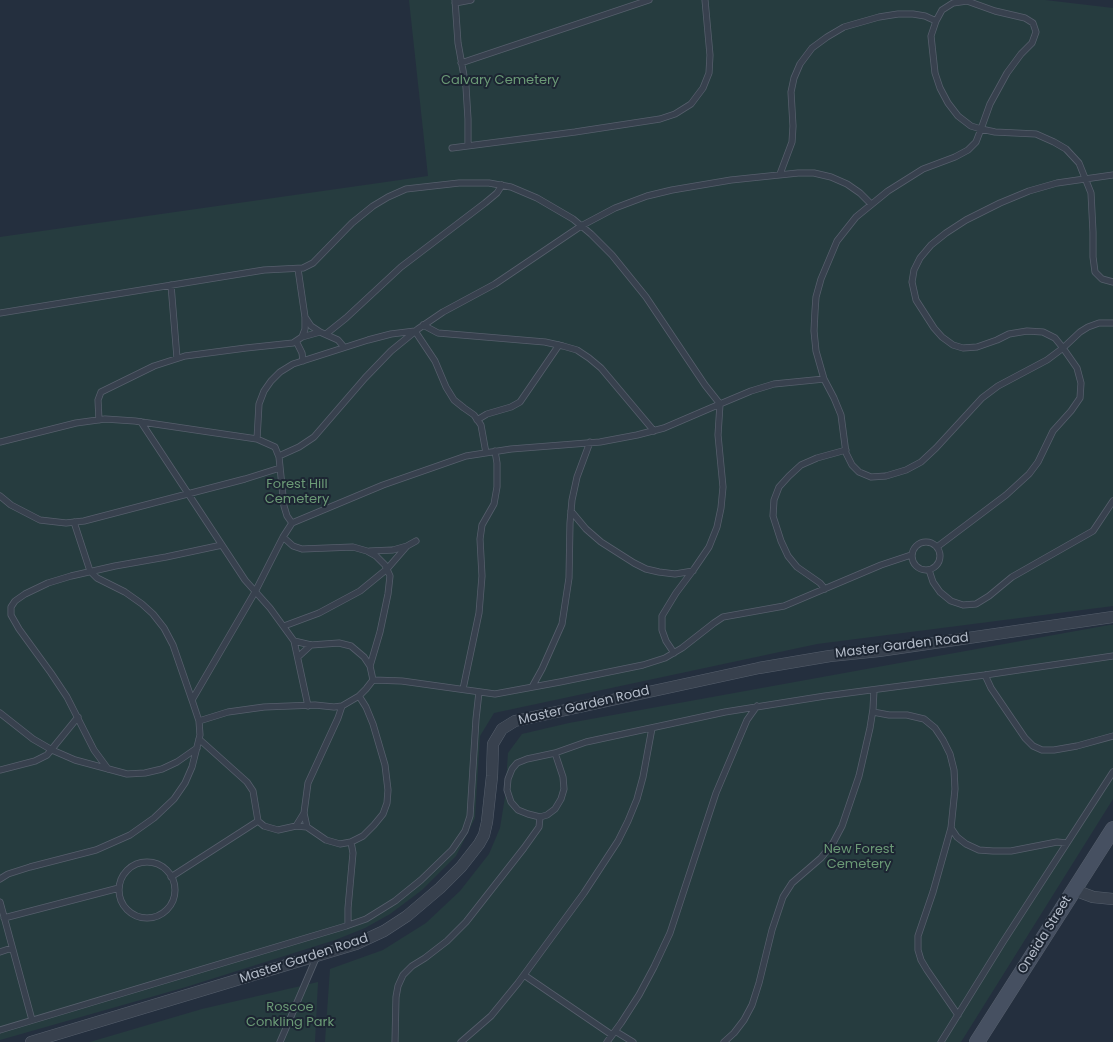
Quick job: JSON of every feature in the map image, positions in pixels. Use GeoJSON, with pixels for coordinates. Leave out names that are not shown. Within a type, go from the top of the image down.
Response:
{"type":"FeatureCollection","features":[{"type":"Feature","properties":{"kind":"street","name":"Master Garden Road"},"geometry":{"type":"LineString","coordinates":[[31,1042],[50,1039],[356,944],[384,931],[407,916],[440,888],[461,867],[484,835],[487,822],[492,776],[493,744],[502,729],[515,721],[773,666],[830,656],[879,651],[1113,617]]}},
{"type":"Feature","properties":{"kind":"street","name":"Oneida Street"},"geometry":{"type":"LineString","coordinates":[[978,1042],[1113,829]]}},
{"type":"Feature","properties":{"kind":"street"},"geometry":{"type":"LineString","coordinates":[[1074,890],[1093,897],[1113,899]]}},
{"type":"Feature","properties":{"kind":"lane"},"geometry":{"type":"LineString","coordinates":[[468,146],[466,87],[458,43],[455,2],[472,0]]}},
{"type":"Feature","properties":{"kind":"lane"},"geometry":{"type":"LineString","coordinates":[[461,63],[649,0]]}},
{"type":"Feature","properties":{"kind":"lane"},"geometry":{"type":"LineString","coordinates":[[452,148],[575,132],[660,119],[675,114],[691,104],[702,88],[709,73],[710,55],[705,0]]}},
{"type":"Feature","properties":{"kind":"lane"},"geometry":{"type":"LineString","coordinates":[[1113,282],[1102,279],[1095,272],[1093,257],[1093,211],[1091,192],[1079,163],[1066,149],[1036,134],[981,129],[971,126],[958,116],[948,103],[940,88],[935,73],[931,36],[936,21],[942,10],[953,3],[967,1],[995,11],[1025,18],[1033,23],[1036,32],[1032,43],[1007,73],[990,104],[981,129],[976,142],[968,150],[955,157],[923,169],[900,183],[871,204],[856,217],[837,241],[828,259],[816,297],[814,331],[816,351],[824,379],[841,415],[846,450],[852,465],[859,472],[871,476],[886,476],[906,470],[921,462],[982,398],[998,386],[1047,360],[1088,327],[1099,323],[1113,323]]}},
{"type":"Feature","properties":{"kind":"lane"},"geometry":{"type":"LineString","coordinates":[[780,174],[792,142],[793,126],[791,92],[794,78],[800,64],[812,48],[826,37],[844,27],[879,17],[898,14],[913,14],[925,16],[936,21]]}},
{"type":"Feature","properties":{"kind":"lane"},"geometry":{"type":"LineString","coordinates":[[279,456],[299,447],[314,437],[365,378],[391,352],[423,325],[443,312],[495,284],[581,226],[615,208],[647,196],[696,185],[780,174],[814,173],[831,176],[847,184],[860,193],[871,204]]}},
{"type":"Feature","properties":{"kind":"lane"},"geometry":{"type":"LineString","coordinates":[[937,547],[1006,495],[1029,474],[1038,462],[1053,431],[1080,398],[1081,382],[1077,368],[1063,348],[1055,338],[1044,332],[1027,331],[1009,334],[977,347],[963,348],[953,344],[942,336],[923,312],[916,300],[912,282],[914,270],[920,258],[946,233],[966,220],[1000,203],[1029,191],[1057,183],[1113,175]]}},
{"type":"Feature","properties":{"kind":"lane"},"geometry":{"type":"LineString","coordinates":[[0,314],[264,270],[303,268],[313,263],[352,223],[374,206],[406,188],[458,183],[489,182],[511,186],[537,198],[573,219],[612,255],[629,274],[705,385],[720,404],[718,435],[723,487],[721,508],[717,527],[709,547],[693,571],[676,592],[662,616],[662,630],[666,642],[674,653]]}},
{"type":"Feature","properties":{"kind":"lane"},"geometry":{"type":"LineString","coordinates":[[99,420],[98,400],[101,392],[154,366],[177,358],[293,343],[302,337],[323,333],[364,302],[401,267],[485,203],[497,193],[502,185]]}},
{"type":"Feature","properties":{"kind":"lane"},"geometry":{"type":"LineString","coordinates":[[298,269],[305,318],[305,329],[302,337]]}},
{"type":"Feature","properties":{"kind":"lane"},"geometry":{"type":"LineString","coordinates":[[171,285],[177,358]]}},
{"type":"Feature","properties":{"kind":"lane"},"geometry":{"type":"LineString","coordinates":[[305,318],[311,326],[338,340],[344,347]]}},
{"type":"Feature","properties":{"kind":"lane"},"geometry":{"type":"LineString","coordinates":[[423,325],[438,332],[512,338],[559,345],[577,350],[601,368],[654,431]]}},
{"type":"Feature","properties":{"kind":"lane"},"geometry":{"type":"LineString","coordinates":[[257,439],[259,404],[264,391],[280,372],[293,364],[344,347],[391,334],[415,331]]}},
{"type":"Feature","properties":{"kind":"lane"},"geometry":{"type":"LineString","coordinates":[[415,331],[435,361],[446,387],[454,400],[474,415],[481,425],[486,453]]}},
{"type":"Feature","properties":{"kind":"lane"},"geometry":{"type":"LineString","coordinates":[[296,341],[302,353],[303,361]]}},
{"type":"Feature","properties":{"kind":"lane"},"geometry":{"type":"LineString","coordinates":[[477,420],[487,414],[511,407],[520,402],[559,345]]}},
{"type":"Feature","properties":{"kind":"lane"},"geometry":{"type":"LineString","coordinates":[[192,700],[255,592],[283,537],[292,523],[383,485],[466,456],[511,449],[590,442],[636,435],[664,428],[751,391],[774,384],[824,379]]}},
{"type":"Feature","properties":{"kind":"lane"},"geometry":{"type":"LineString","coordinates":[[0,442],[76,423],[99,420],[141,422],[257,439],[274,447],[279,456],[284,506],[287,516],[292,523]]}},
{"type":"Feature","properties":{"kind":"lane"},"geometry":{"type":"LineString","coordinates":[[141,422],[245,580],[270,608],[294,641],[308,706]]}},
{"type":"Feature","properties":{"kind":"lane"},"geometry":{"type":"LineString","coordinates":[[532,687],[545,663],[562,624],[569,578],[571,511],[577,477],[590,442]]}},
{"type":"Feature","properties":{"kind":"lane"},"geometry":{"type":"LineString","coordinates":[[825,589],[820,583],[797,567],[788,556],[781,541],[773,516],[774,500],[779,487],[801,465],[817,458],[846,450]]}},
{"type":"Feature","properties":{"kind":"lane"},"geometry":{"type":"LineString","coordinates":[[463,689],[479,613],[482,576],[480,539],[482,525],[494,504],[497,487],[497,463],[495,451]]}},
{"type":"Feature","properties":{"kind":"lane"},"geometry":{"type":"LineString","coordinates":[[0,496],[11,505],[40,520],[66,522],[84,521],[245,480],[280,468]]}},
{"type":"Feature","properties":{"kind":"lane"},"geometry":{"type":"LineString","coordinates":[[930,570],[933,582],[940,592],[951,601],[963,605],[976,604],[989,596],[1012,577],[1093,532],[1113,501]]}},
{"type":"Feature","properties":{"kind":"lane"},"geometry":{"type":"LineString","coordinates":[[571,511],[586,529],[601,542],[646,569],[675,574],[693,571]]}},
{"type":"Feature","properties":{"kind":"lane"},"geometry":{"type":"LineString","coordinates":[[0,879],[8,874],[30,867],[96,850],[124,838],[142,827],[165,809],[185,783],[192,767],[200,735],[199,721],[192,700],[173,645],[164,628],[142,604],[125,592],[97,578],[90,570],[74,522]]}},
{"type":"Feature","properties":{"kind":"lane"},"geometry":{"type":"LineString","coordinates":[[283,537],[293,546],[302,549],[353,547],[369,551],[393,550],[407,546],[416,541]]}},
{"type":"Feature","properties":{"kind":"lane"},"geometry":{"type":"LineString","coordinates":[[924,542],[929,542],[937,547],[941,556],[940,561],[930,570],[920,570],[913,564],[911,555],[915,546],[924,542]]}},
{"type":"Feature","properties":{"kind":"lane"},"geometry":{"type":"LineString","coordinates":[[108,770],[94,750],[67,697],[51,672],[19,629],[11,615],[11,607],[15,601],[25,594],[48,584],[90,570],[166,557],[222,544]]}},
{"type":"Feature","properties":{"kind":"lane"},"geometry":{"type":"LineString","coordinates":[[284,626],[341,603],[360,591],[387,569],[407,546]]}},
{"type":"Feature","properties":{"kind":"lane"},"geometry":{"type":"LineString","coordinates":[[369,551],[385,565],[390,576],[380,632],[370,666]]}},
{"type":"Feature","properties":{"kind":"lane"},"geometry":{"type":"LineString","coordinates":[[372,680],[402,681],[495,694],[643,665],[665,658],[674,653],[723,617],[784,606],[881,565],[911,555]]}},
{"type":"Feature","properties":{"kind":"lane"},"geometry":{"type":"LineString","coordinates":[[199,721],[228,712],[264,707],[342,706],[359,696],[372,680],[370,666],[364,656],[351,646],[338,643],[311,645],[294,641]]}},
{"type":"Feature","properties":{"kind":"lane"},"geometry":{"type":"LineString","coordinates":[[298,657],[311,645]]}},
{"type":"Feature","properties":{"kind":"lane"},"geometry":{"type":"LineString","coordinates":[[555,753],[564,789],[561,799],[555,809],[547,815],[540,817],[518,810],[511,802],[507,790],[508,779],[512,769],[517,763],[527,759],[555,753],[586,742],[757,706],[1113,656]]}},
{"type":"Feature","properties":{"kind":"lane"},"geometry":{"type":"LineString","coordinates":[[985,675],[991,688],[1025,738],[1033,746],[1042,750],[1054,750],[1077,746],[1113,736]]}},
{"type":"Feature","properties":{"kind":"lane"},"geometry":{"type":"LineString","coordinates":[[724,1042],[734,1033],[744,1020],[752,1005],[760,983],[772,930],[783,897],[792,883],[833,844],[842,826],[859,776],[873,712],[874,690]]}},
{"type":"Feature","properties":{"kind":"lane"},"geometry":{"type":"LineString","coordinates":[[0,1030],[348,925],[372,916],[395,901],[421,880],[452,850],[465,831],[470,816],[479,692]]}},
{"type":"Feature","properties":{"kind":"lane"},"geometry":{"type":"LineString","coordinates":[[199,739],[247,782],[253,791],[258,821],[264,826],[278,830],[296,826],[307,827],[326,840],[340,844],[351,842],[363,836],[383,814],[387,803],[388,790],[385,765],[373,724],[366,707],[359,696]]}},
{"type":"Feature","properties":{"kind":"lane"},"geometry":{"type":"LineString","coordinates":[[307,827],[304,813],[308,783],[342,706]]}},
{"type":"Feature","properties":{"kind":"lane"},"geometry":{"type":"LineString","coordinates":[[607,1042],[639,995],[670,933],[716,793],[747,720],[757,706]]}},
{"type":"Feature","properties":{"kind":"lane"},"geometry":{"type":"LineString","coordinates":[[873,712],[889,715],[907,715],[924,719],[936,728],[950,754],[954,770],[955,789],[951,828],[933,892],[918,936],[918,950],[921,960],[927,970],[958,1014]]}},
{"type":"Feature","properties":{"kind":"lane"},"geometry":{"type":"LineString","coordinates":[[0,713],[33,739],[52,750],[75,760],[127,774],[162,768],[177,762],[197,748]]}},
{"type":"Feature","properties":{"kind":"lane"},"geometry":{"type":"LineString","coordinates":[[0,770],[35,762],[47,755],[78,717]]}},
{"type":"Feature","properties":{"kind":"lane"},"geometry":{"type":"LineString","coordinates":[[461,1042],[491,1016],[524,975],[584,893],[618,841],[637,799],[643,777],[652,728]]}},
{"type":"Feature","properties":{"kind":"lane"},"geometry":{"type":"LineString","coordinates":[[941,1042],[1113,772]]}},
{"type":"Feature","properties":{"kind":"lane"},"geometry":{"type":"LineString","coordinates":[[296,826],[304,813]]}},
{"type":"Feature","properties":{"kind":"lane"},"geometry":{"type":"LineString","coordinates":[[395,1042],[396,997],[398,986],[403,975],[412,966],[425,958],[446,941],[466,922],[539,827],[540,817]]}},
{"type":"Feature","properties":{"kind":"lane"},"geometry":{"type":"LineString","coordinates":[[171,877],[258,821]]}},
{"type":"Feature","properties":{"kind":"lane"},"geometry":{"type":"LineString","coordinates":[[951,828],[966,844],[979,850],[1011,851],[1057,842],[1067,843]]}},
{"type":"Feature","properties":{"kind":"lane"},"geometry":{"type":"LineString","coordinates":[[348,925],[353,853],[351,842]]}},
{"type":"Feature","properties":{"kind":"lane"},"geometry":{"type":"LineString","coordinates":[[154,862],[163,867],[171,877],[174,882],[175,892],[167,909],[159,915],[142,917],[126,909],[119,893],[119,888],[122,876],[128,869],[135,864],[154,862]]}},
{"type":"Feature","properties":{"kind":"lane"},"geometry":{"type":"LineString","coordinates":[[4,918],[119,888]]}},
{"type":"Feature","properties":{"kind":"lane"},"geometry":{"type":"LineString","coordinates":[[0,902],[32,1020]]}},
{"type":"Feature","properties":{"kind":"lane"},"geometry":{"type":"LineString","coordinates":[[0,952],[12,948]]}},
{"type":"Feature","properties":{"kind":"lane"},"geometry":{"type":"LineString","coordinates":[[280,1042],[317,956]]}},
{"type":"Feature","properties":{"kind":"lane"},"geometry":{"type":"LineString","coordinates":[[524,975],[613,1033],[633,1042]]}},
{"type":"Feature","properties":{"kind":"green space","name":"Forest Hill Cemetery"},"geometry":{"type":"Polygon","coordinates":[[[409,0],[1045,0],[1113,8],[1113,606],[817,644],[494,713],[480,736],[475,818],[456,856],[422,890],[390,914],[365,928],[335,940],[186,987],[0,1040],[0,237],[428,176],[409,0]]]}},
{"type":"Feature","properties":{"kind":"green space","name":"New Forest Cemetery"},"geometry":{"type":"Polygon","coordinates":[[[1113,625],[1113,799],[961,1042],[325,1042],[330,969],[383,950],[426,923],[460,891],[489,854],[500,828],[505,797],[508,753],[522,734],[569,723],[1113,625]]]}},
{"type":"Feature","properties":{"kind":"green space","name":"Roscoe Conkling Park"},"geometry":{"type":"Polygon","coordinates":[[[318,982],[315,1042],[90,1042],[202,1009],[318,982]]]}},
{"type":"Feature","properties":{"kind":"park label","name":"Calvary Cemetery"},"geometry":{"type":"Point","coordinates":[500,81]}}]}
